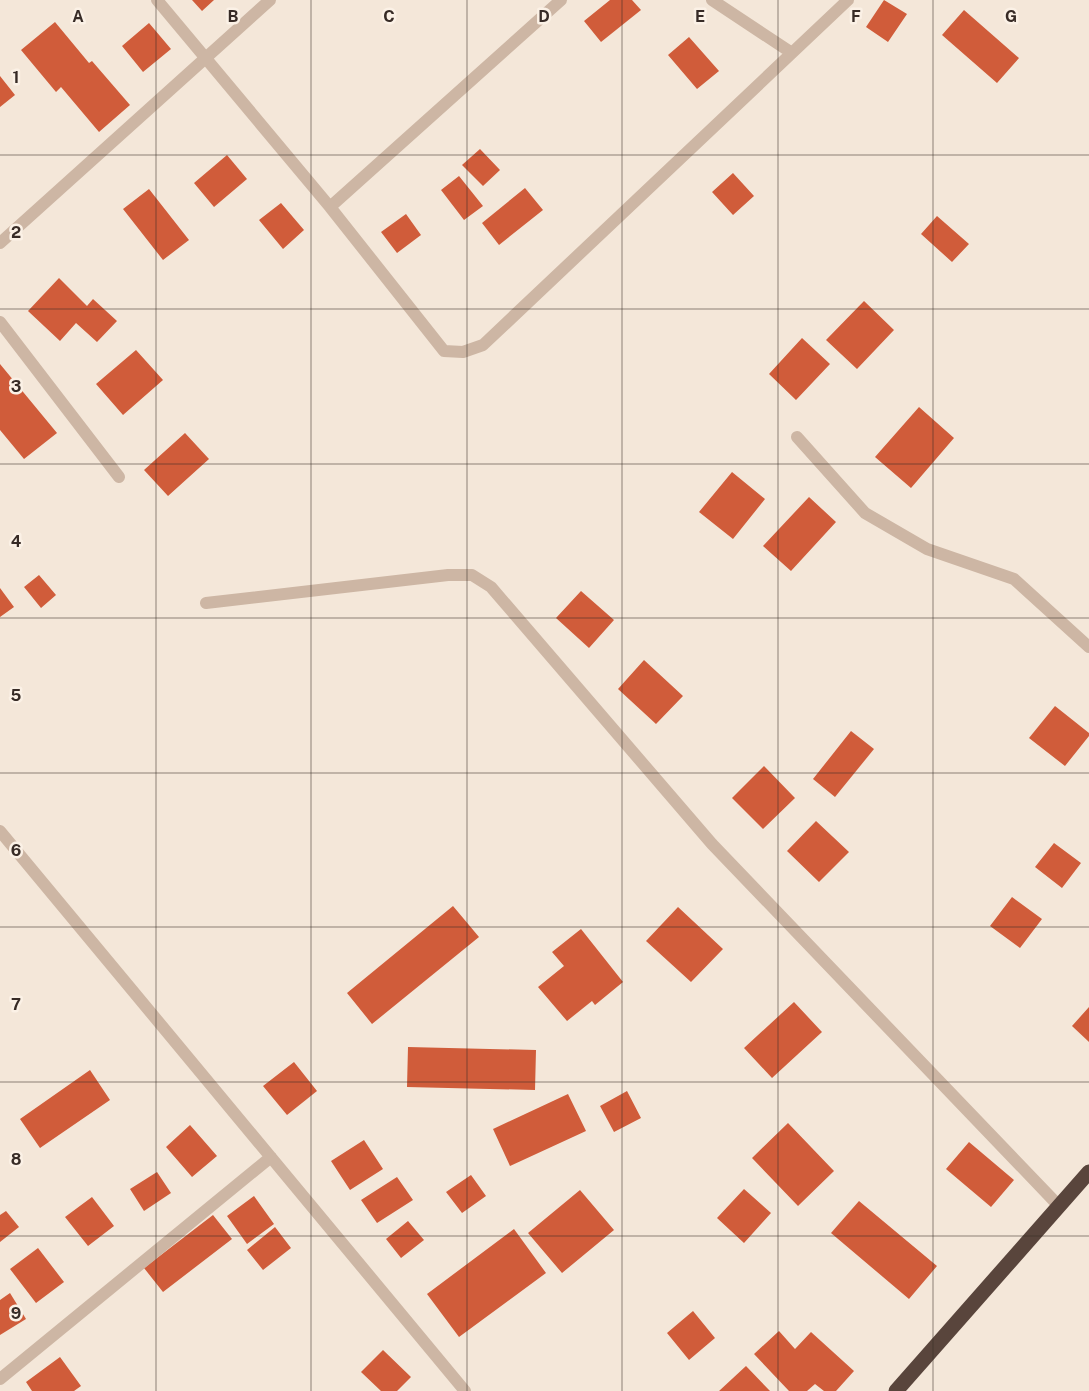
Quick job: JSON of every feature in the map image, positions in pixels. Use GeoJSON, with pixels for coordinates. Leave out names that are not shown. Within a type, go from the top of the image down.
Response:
{"type":"FeatureCollection","features":[{"type":"Feature","properties":{"kind":"highway"},"geometry":{"type":"LineString","coordinates":[[896,1391],[1089,1172]]}},
{"type":"Feature","properties":{"kind":"street"},"geometry":{"type":"LineString","coordinates":[[157,0],[330,208],[444,351],[462,352],[483,345],[848,0]]}},
{"type":"Feature","properties":{"kind":"street"},"geometry":{"type":"LineString","coordinates":[[0,243],[270,0]]}},
{"type":"Feature","properties":{"kind":"street"},"geometry":{"type":"LineString","coordinates":[[330,208],[561,0]]}},
{"type":"Feature","properties":{"kind":"street"},"geometry":{"type":"LineString","coordinates":[[712,0],[792,53]]}},
{"type":"Feature","properties":{"kind":"street"},"geometry":{"type":"LineString","coordinates":[[0,322],[119,477]]}},
{"type":"Feature","properties":{"kind":"street"},"geometry":{"type":"LineString","coordinates":[[797,437],[865,513],[927,549],[1014,579],[1089,647]]}},
{"type":"Feature","properties":{"kind":"street"},"geometry":{"type":"LineString","coordinates":[[206,603],[448,575],[472,575],[492,587],[712,844],[1058,1205]]}},
{"type":"Feature","properties":{"kind":"street"},"geometry":{"type":"LineString","coordinates":[[0,832],[271,1157],[459,1389]]}},
{"type":"Feature","properties":{"kind":"street"},"geometry":{"type":"LineString","coordinates":[[0,1379],[271,1157]]}},
{"type":"Feature","properties":{"kind":"building"},"geometry":{"type":"Polygon","coordinates":[[[192,0],[214,0],[202,11],[192,0]]]}},
{"type":"Feature","properties":{"kind":"building"},"geometry":{"type":"Polygon","coordinates":[[[610,0],[632,0],[641,10],[601,42],[584,21],[610,0]]]}},
{"type":"Feature","properties":{"kind":"building"},"geometry":{"type":"Polygon","coordinates":[[[884,0],[907,14],[888,42],[866,27],[884,0]]]}},
{"type":"Feature","properties":{"kind":"building"},"geometry":{"type":"Polygon","coordinates":[[[964,10],[1019,58],[997,83],[942,35],[964,10]]]}},
{"type":"Feature","properties":{"kind":"building"},"geometry":{"type":"Polygon","coordinates":[[[55,22],[89,63],[92,61],[130,105],[99,132],[61,87],[56,92],[21,50],[55,22]]]}},
{"type":"Feature","properties":{"kind":"building"},"geometry":{"type":"Polygon","coordinates":[[[149,23],[171,49],[143,72],[122,46],[149,23]]]}},
{"type":"Feature","properties":{"kind":"building"},"geometry":{"type":"Polygon","coordinates":[[[689,37],[719,71],[697,89],[668,55],[689,37]]]}},
{"type":"Feature","properties":{"kind":"building"},"geometry":{"type":"Polygon","coordinates":[[[0,76],[15,95],[0,107],[0,76]]]}},
{"type":"Feature","properties":{"kind":"building"},"geometry":{"type":"Polygon","coordinates":[[[480,149],[500,170],[483,186],[462,165],[480,149]]]}},
{"type":"Feature","properties":{"kind":"building"},"geometry":{"type":"Polygon","coordinates":[[[227,155],[247,179],[214,207],[194,183],[227,155]]]}},
{"type":"Feature","properties":{"kind":"building"},"geometry":{"type":"Polygon","coordinates":[[[733,173],[754,196],[733,215],[712,192],[733,173]]]}},
{"type":"Feature","properties":{"kind":"building"},"geometry":{"type":"Polygon","coordinates":[[[459,176],[483,206],[464,220],[441,190],[459,176]]]}},
{"type":"Feature","properties":{"kind":"building"},"geometry":{"type":"Polygon","coordinates":[[[525,188],[543,210],[499,245],[482,223],[525,188]]]}},
{"type":"Feature","properties":{"kind":"building"},"geometry":{"type":"Polygon","coordinates":[[[149,189],[189,240],[163,260],[123,209],[149,189]]]}},
{"type":"Feature","properties":{"kind":"building"},"geometry":{"type":"Polygon","coordinates":[[[281,203],[304,230],[283,249],[259,220],[281,203]]]}},
{"type":"Feature","properties":{"kind":"building"},"geometry":{"type":"Polygon","coordinates":[[[406,214],[421,235],[397,253],[381,232],[406,214]]]}},
{"type":"Feature","properties":{"kind":"building"},"geometry":{"type":"Polygon","coordinates":[[[937,216],[969,244],[952,262],[921,234],[937,216]]]}},
{"type":"Feature","properties":{"kind":"building"},"geometry":{"type":"Polygon","coordinates":[[[59,278],[87,306],[93,299],[117,321],[97,342],[76,323],[60,341],[28,311],[59,278]]]}},
{"type":"Feature","properties":{"kind":"building"},"geometry":{"type":"Polygon","coordinates":[[[864,301],[894,330],[857,369],[826,340],[864,301]]]}},
{"type":"Feature","properties":{"kind":"building"},"geometry":{"type":"Polygon","coordinates":[[[802,338],[830,364],[796,400],[769,374],[802,338]]]}},
{"type":"Feature","properties":{"kind":"building"},"geometry":{"type":"Polygon","coordinates":[[[136,350],[163,380],[123,415],[96,384],[136,350]]]}},
{"type":"Feature","properties":{"kind":"building"},"geometry":{"type":"Polygon","coordinates":[[[0,364],[57,433],[24,459],[0,430],[0,364]]]}},
{"type":"Feature","properties":{"kind":"building"},"geometry":{"type":"Polygon","coordinates":[[[919,407],[954,438],[911,488],[875,457],[919,407]]]}},
{"type":"Feature","properties":{"kind":"building"},"geometry":{"type":"Polygon","coordinates":[[[185,433],[209,459],[168,496],[144,470],[185,433]]]}},
{"type":"Feature","properties":{"kind":"building"},"geometry":{"type":"Polygon","coordinates":[[[732,472],[765,499],[733,539],[699,512],[732,472]]]}},
{"type":"Feature","properties":{"kind":"building"},"geometry":{"type":"Polygon","coordinates":[[[809,497],[836,522],[791,571],[763,546],[809,497]]]}},
{"type":"Feature","properties":{"kind":"building"},"geometry":{"type":"Polygon","coordinates":[[[39,575],[56,595],[41,608],[24,587],[39,575]]]}},
{"type":"Feature","properties":{"kind":"building"},"geometry":{"type":"Polygon","coordinates":[[[0,588],[14,607],[0,617],[0,588]]]}},
{"type":"Feature","properties":{"kind":"building"},"geometry":{"type":"Polygon","coordinates":[[[581,591],[614,620],[589,648],[556,618],[581,591]]]}},
{"type":"Feature","properties":{"kind":"building"},"geometry":{"type":"Polygon","coordinates":[[[644,660],[683,696],[656,724],[618,689],[644,660]]]}},
{"type":"Feature","properties":{"kind":"building"},"geometry":{"type":"Polygon","coordinates":[[[1055,706],[1089,733],[1089,736],[1065,766],[1029,738],[1055,706]]]}},
{"type":"Feature","properties":{"kind":"building"},"geometry":{"type":"Polygon","coordinates":[[[851,731],[874,749],[835,797],[813,779],[851,731]]]}},
{"type":"Feature","properties":{"kind":"building"},"geometry":{"type":"Polygon","coordinates":[[[764,766],[795,798],[763,829],[732,798],[764,766]]]}},
{"type":"Feature","properties":{"kind":"building"},"geometry":{"type":"Polygon","coordinates":[[[816,821],[849,852],[819,882],[787,851],[816,821]]]}},
{"type":"Feature","properties":{"kind":"building"},"geometry":{"type":"Polygon","coordinates":[[[1054,843],[1081,863],[1062,888],[1035,867],[1054,843]]]}},
{"type":"Feature","properties":{"kind":"building"},"geometry":{"type":"Polygon","coordinates":[[[1012,897],[1042,919],[1020,948],[990,926],[1012,897]]]}},
{"type":"Feature","properties":{"kind":"building"},"geometry":{"type":"Polygon","coordinates":[[[453,906],[479,937],[372,1024],[347,993],[453,906]]]}},
{"type":"Feature","properties":{"kind":"building"},"geometry":{"type":"Polygon","coordinates":[[[678,907],[723,949],[691,982],[646,941],[678,907]]]}},
{"type":"Feature","properties":{"kind":"building"},"geometry":{"type":"Polygon","coordinates":[[[581,929],[623,982],[595,1005],[592,1001],[567,1021],[538,987],[564,966],[552,952],[581,929]]]}},
{"type":"Feature","properties":{"kind":"building"},"geometry":{"type":"Polygon","coordinates":[[[794,1002],[822,1032],[772,1078],[744,1048],[794,1002]]]}},
{"type":"Feature","properties":{"kind":"building"},"geometry":{"type":"Polygon","coordinates":[[[1089,1007],[1089,1042],[1072,1026],[1089,1007]]]}},
{"type":"Feature","properties":{"kind":"building"},"geometry":{"type":"Polygon","coordinates":[[[408,1047],[536,1050],[535,1090],[407,1087],[408,1047]]]}},
{"type":"Feature","properties":{"kind":"building"},"geometry":{"type":"Polygon","coordinates":[[[294,1062],[317,1091],[287,1115],[263,1086],[294,1062]]]}},
{"type":"Feature","properties":{"kind":"building"},"geometry":{"type":"Polygon","coordinates":[[[90,1070],[110,1100],[40,1148],[20,1119],[90,1070]]]}},
{"type":"Feature","properties":{"kind":"building"},"geometry":{"type":"Polygon","coordinates":[[[627,1091],[641,1118],[614,1132],[600,1106],[627,1091]]]}},
{"type":"Feature","properties":{"kind":"building"},"geometry":{"type":"Polygon","coordinates":[[[568,1094],[586,1131],[510,1166],[493,1129],[568,1094]]]}},
{"type":"Feature","properties":{"kind":"building"},"geometry":{"type":"Polygon","coordinates":[[[788,1123],[834,1171],[798,1206],[752,1158],[788,1123]]]}},
{"type":"Feature","properties":{"kind":"building"},"geometry":{"type":"Polygon","coordinates":[[[190,1125],[217,1156],[192,1177],[166,1147],[190,1125]]]}},
{"type":"Feature","properties":{"kind":"building"},"geometry":{"type":"Polygon","coordinates":[[[364,1140],[383,1169],[350,1190],[331,1161],[364,1140]]]}},
{"type":"Feature","properties":{"kind":"building"},"geometry":{"type":"Polygon","coordinates":[[[969,1142],[1014,1180],[991,1207],[946,1169],[969,1142]]]}},
{"type":"Feature","properties":{"kind":"building"},"geometry":{"type":"Polygon","coordinates":[[[157,1172],[171,1193],[144,1211],[130,1189],[157,1172]]]}},
{"type":"Feature","properties":{"kind":"building"},"geometry":{"type":"Polygon","coordinates":[[[471,1175],[486,1196],[462,1213],[446,1192],[471,1175]]]}},
{"type":"Feature","properties":{"kind":"building"},"geometry":{"type":"Polygon","coordinates":[[[397,1177],[413,1200],[377,1223],[361,1200],[397,1177]]]}},
{"type":"Feature","properties":{"kind":"building"},"geometry":{"type":"Polygon","coordinates":[[[744,1189],[771,1213],[744,1243],[717,1218],[744,1189]]]}},
{"type":"Feature","properties":{"kind":"building"},"geometry":{"type":"Polygon","coordinates":[[[580,1190],[614,1230],[562,1273],[528,1233],[580,1190]]]}},
{"type":"Feature","properties":{"kind":"building"},"geometry":{"type":"Polygon","coordinates":[[[254,1196],[274,1224],[247,1244],[227,1216],[254,1196]]]}},
{"type":"Feature","properties":{"kind":"building"},"geometry":{"type":"Polygon","coordinates":[[[92,1197],[114,1226],[88,1246],[65,1217],[92,1197]]]}},
{"type":"Feature","properties":{"kind":"building"},"geometry":{"type":"Polygon","coordinates":[[[859,1201],[937,1266],[909,1299],[831,1233],[859,1201]]]}},
{"type":"Feature","properties":{"kind":"building"},"geometry":{"type":"Polygon","coordinates":[[[6,1211],[19,1227],[0,1242],[0,1215],[6,1211]]]}},
{"type":"Feature","properties":{"kind":"building"},"geometry":{"type":"Polygon","coordinates":[[[213,1215],[232,1239],[163,1292],[144,1268],[213,1215]]]}},
{"type":"Feature","properties":{"kind":"building"},"geometry":{"type":"Polygon","coordinates":[[[408,1221],[424,1240],[401,1258],[386,1239],[408,1221]]]}},
{"type":"Feature","properties":{"kind":"building"},"geometry":{"type":"Polygon","coordinates":[[[275,1227],[291,1248],[263,1270],[247,1250],[275,1227]]]}},
{"type":"Feature","properties":{"kind":"building"},"geometry":{"type":"Polygon","coordinates":[[[514,1229],[546,1273],[459,1337],[427,1294],[514,1229]]]}},
{"type":"Feature","properties":{"kind":"building"},"geometry":{"type":"Polygon","coordinates":[[[38,1248],[64,1282],[36,1303],[10,1269],[38,1248]]]}},
{"type":"Feature","properties":{"kind":"building"},"geometry":{"type":"Polygon","coordinates":[[[10,1293],[26,1319],[0,1335],[0,1300],[10,1293]]]}},
{"type":"Feature","properties":{"kind":"building"},"geometry":{"type":"Polygon","coordinates":[[[693,1311],[715,1338],[689,1360],[667,1333],[693,1311]]]}},
{"type":"Feature","properties":{"kind":"building"},"geometry":{"type":"Polygon","coordinates":[[[779,1331],[795,1349],[811,1332],[854,1371],[836,1391],[824,1391],[815,1384],[807,1391],[789,1391],[754,1354],[779,1331]]]}},
{"type":"Feature","properties":{"kind":"building"},"geometry":{"type":"Polygon","coordinates":[[[383,1350],[411,1377],[397,1391],[381,1391],[361,1372],[383,1350]]]}},
{"type":"Feature","properties":{"kind":"building"},"geometry":{"type":"Polygon","coordinates":[[[60,1357],[81,1386],[74,1391],[32,1391],[26,1382],[60,1357]]]}},
{"type":"Feature","properties":{"kind":"building"},"geometry":{"type":"Polygon","coordinates":[[[746,1366],[770,1391],[719,1391],[746,1366]]]}}]}
